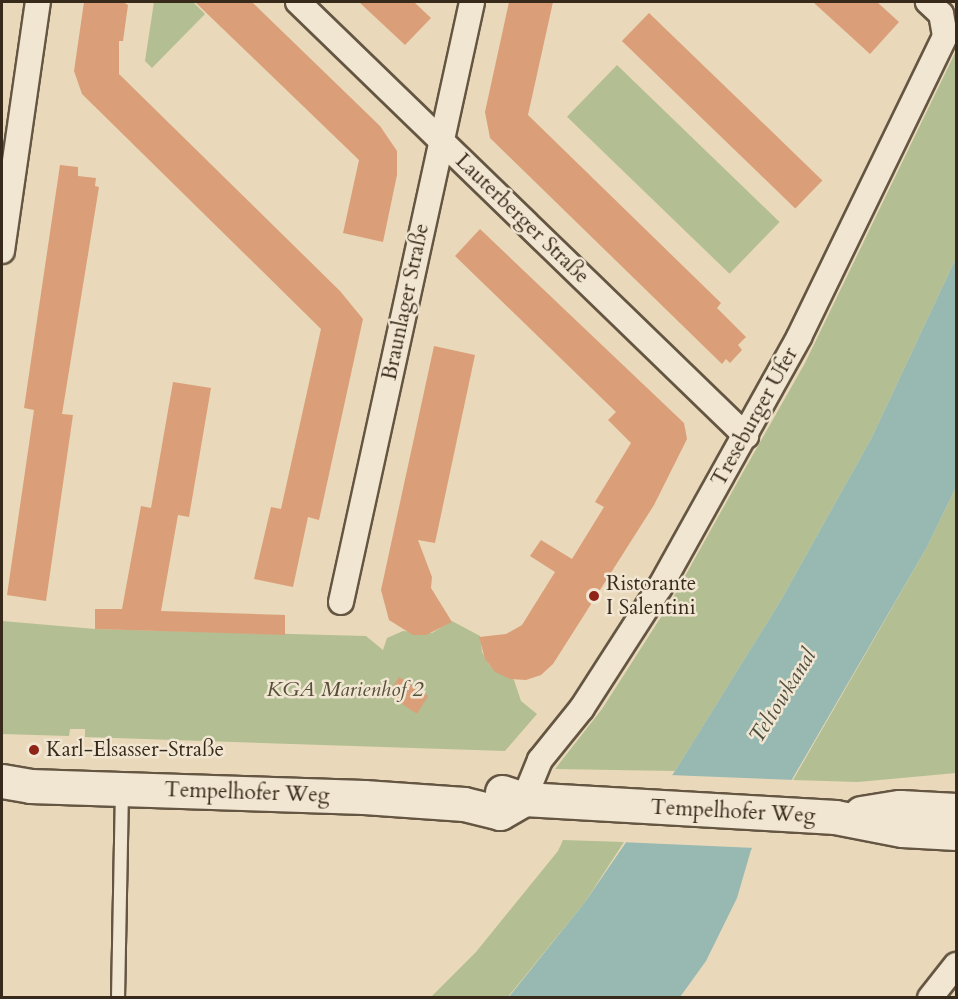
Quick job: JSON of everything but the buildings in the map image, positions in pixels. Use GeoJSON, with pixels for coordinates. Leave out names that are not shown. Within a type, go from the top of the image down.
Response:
{"type":"FeatureCollection","features":[{"type":"Feature","properties":{"kind":"street"},"geometry":{"type":"LineString","coordinates":[[2,251],[5,200],[39,2]]}},
{"type":"Feature","properties":{"kind":"street","name":"Lauterberger Straße"},"geometry":{"type":"LineString","coordinates":[[298,2],[746,436]]}},
{"type":"Feature","properties":{"kind":"street","name":"Braunlager Straße"},"geometry":{"type":"LineString","coordinates":[[341,602],[472,2]]}},
{"type":"Feature","properties":{"kind":"street","name":"Treseburger Ufer"},"geometry":{"type":"LineString","coordinates":[[524,799],[534,768],[607,670],[660,588],[799,337],[945,36],[935,8]]}},
{"type":"Feature","properties":{"kind":"street","name":"Tempelhofer Weg"},"geometry":{"type":"LineString","coordinates":[[11,787],[464,804],[500,813],[524,799],[835,817],[902,830],[957,833]]}},
{"type":"Feature","properties":{"kind":"street","name":"Tempelhofer Weg"},"geometry":{"type":"LineString","coordinates":[[835,817],[900,807],[957,810]]}},
{"type":"Feature","properties":{"kind":"street"},"geometry":{"type":"LineString","coordinates":[[930,998],[957,965]]}},
{"type":"Feature","properties":{"kind":"lane"},"geometry":{"type":"LineString","coordinates":[[118,998],[122,790]]}},
{"type":"Feature","properties":{"kind":"green space"},"geometry":{"type":"Polygon","coordinates":[[[154,2],[193,2],[205,14],[152,68],[145,61],[154,2]]]}},
{"type":"Feature","properties":{"kind":"green space"},"geometry":{"type":"Polygon","coordinates":[[[956,51],[956,258],[872,437],[781,600],[675,771],[555,769],[602,709],[670,603],[805,363],[956,51]]]}},
{"type":"Feature","properties":{"kind":"green space"},"geometry":{"type":"Polygon","coordinates":[[[617,65],[780,222],[730,274],[567,117],[617,65]]]}},
{"type":"Feature","properties":{"kind":"green space"},"geometry":{"type":"Polygon","coordinates":[[[956,487],[956,773],[858,782],[793,780],[927,547],[956,487]]]}},
{"type":"Feature","properties":{"kind":"green space","name":"KGA Marienhof 2"},"geometry":{"type":"Polygon","coordinates":[[[2,621],[95,629],[366,636],[383,650],[387,638],[403,631],[432,633],[452,621],[480,636],[482,652],[490,666],[514,680],[521,701],[537,714],[505,751],[85,737],[85,729],[70,729],[69,736],[2,734],[2,621]]]}},
{"type":"Feature","properties":{"kind":"green space"},"geometry":{"type":"Polygon","coordinates":[[[563,840],[624,842],[585,902],[508,997],[430,998],[476,952],[558,851],[563,840]]]}},
{"type":"Feature","properties":{"kind":"water","name":"Teltowkanal"},"geometry":{"type":"Polygon","coordinates":[[[956,258],[956,487],[927,547],[751,850],[737,898],[706,961],[680,997],[508,998],[585,902],[675,771],[781,600],[872,437],[956,258]]]}},
{"type":"Feature","properties":{"kind":"pier"},"geometry":{"type":"Polygon","coordinates":[[[669,775],[796,780],[755,848],[620,842],[669,775]]]}},
{"type":"Feature","properties":{"kind":"place","name":"Ristorante I Salentini"},"geometry":{"type":"Point","coordinates":[594,596]}},
{"type":"Feature","properties":{"kind":"place","name":"Karl-Elsasser-Straße"},"geometry":{"type":"Point","coordinates":[34,750]}}]}
